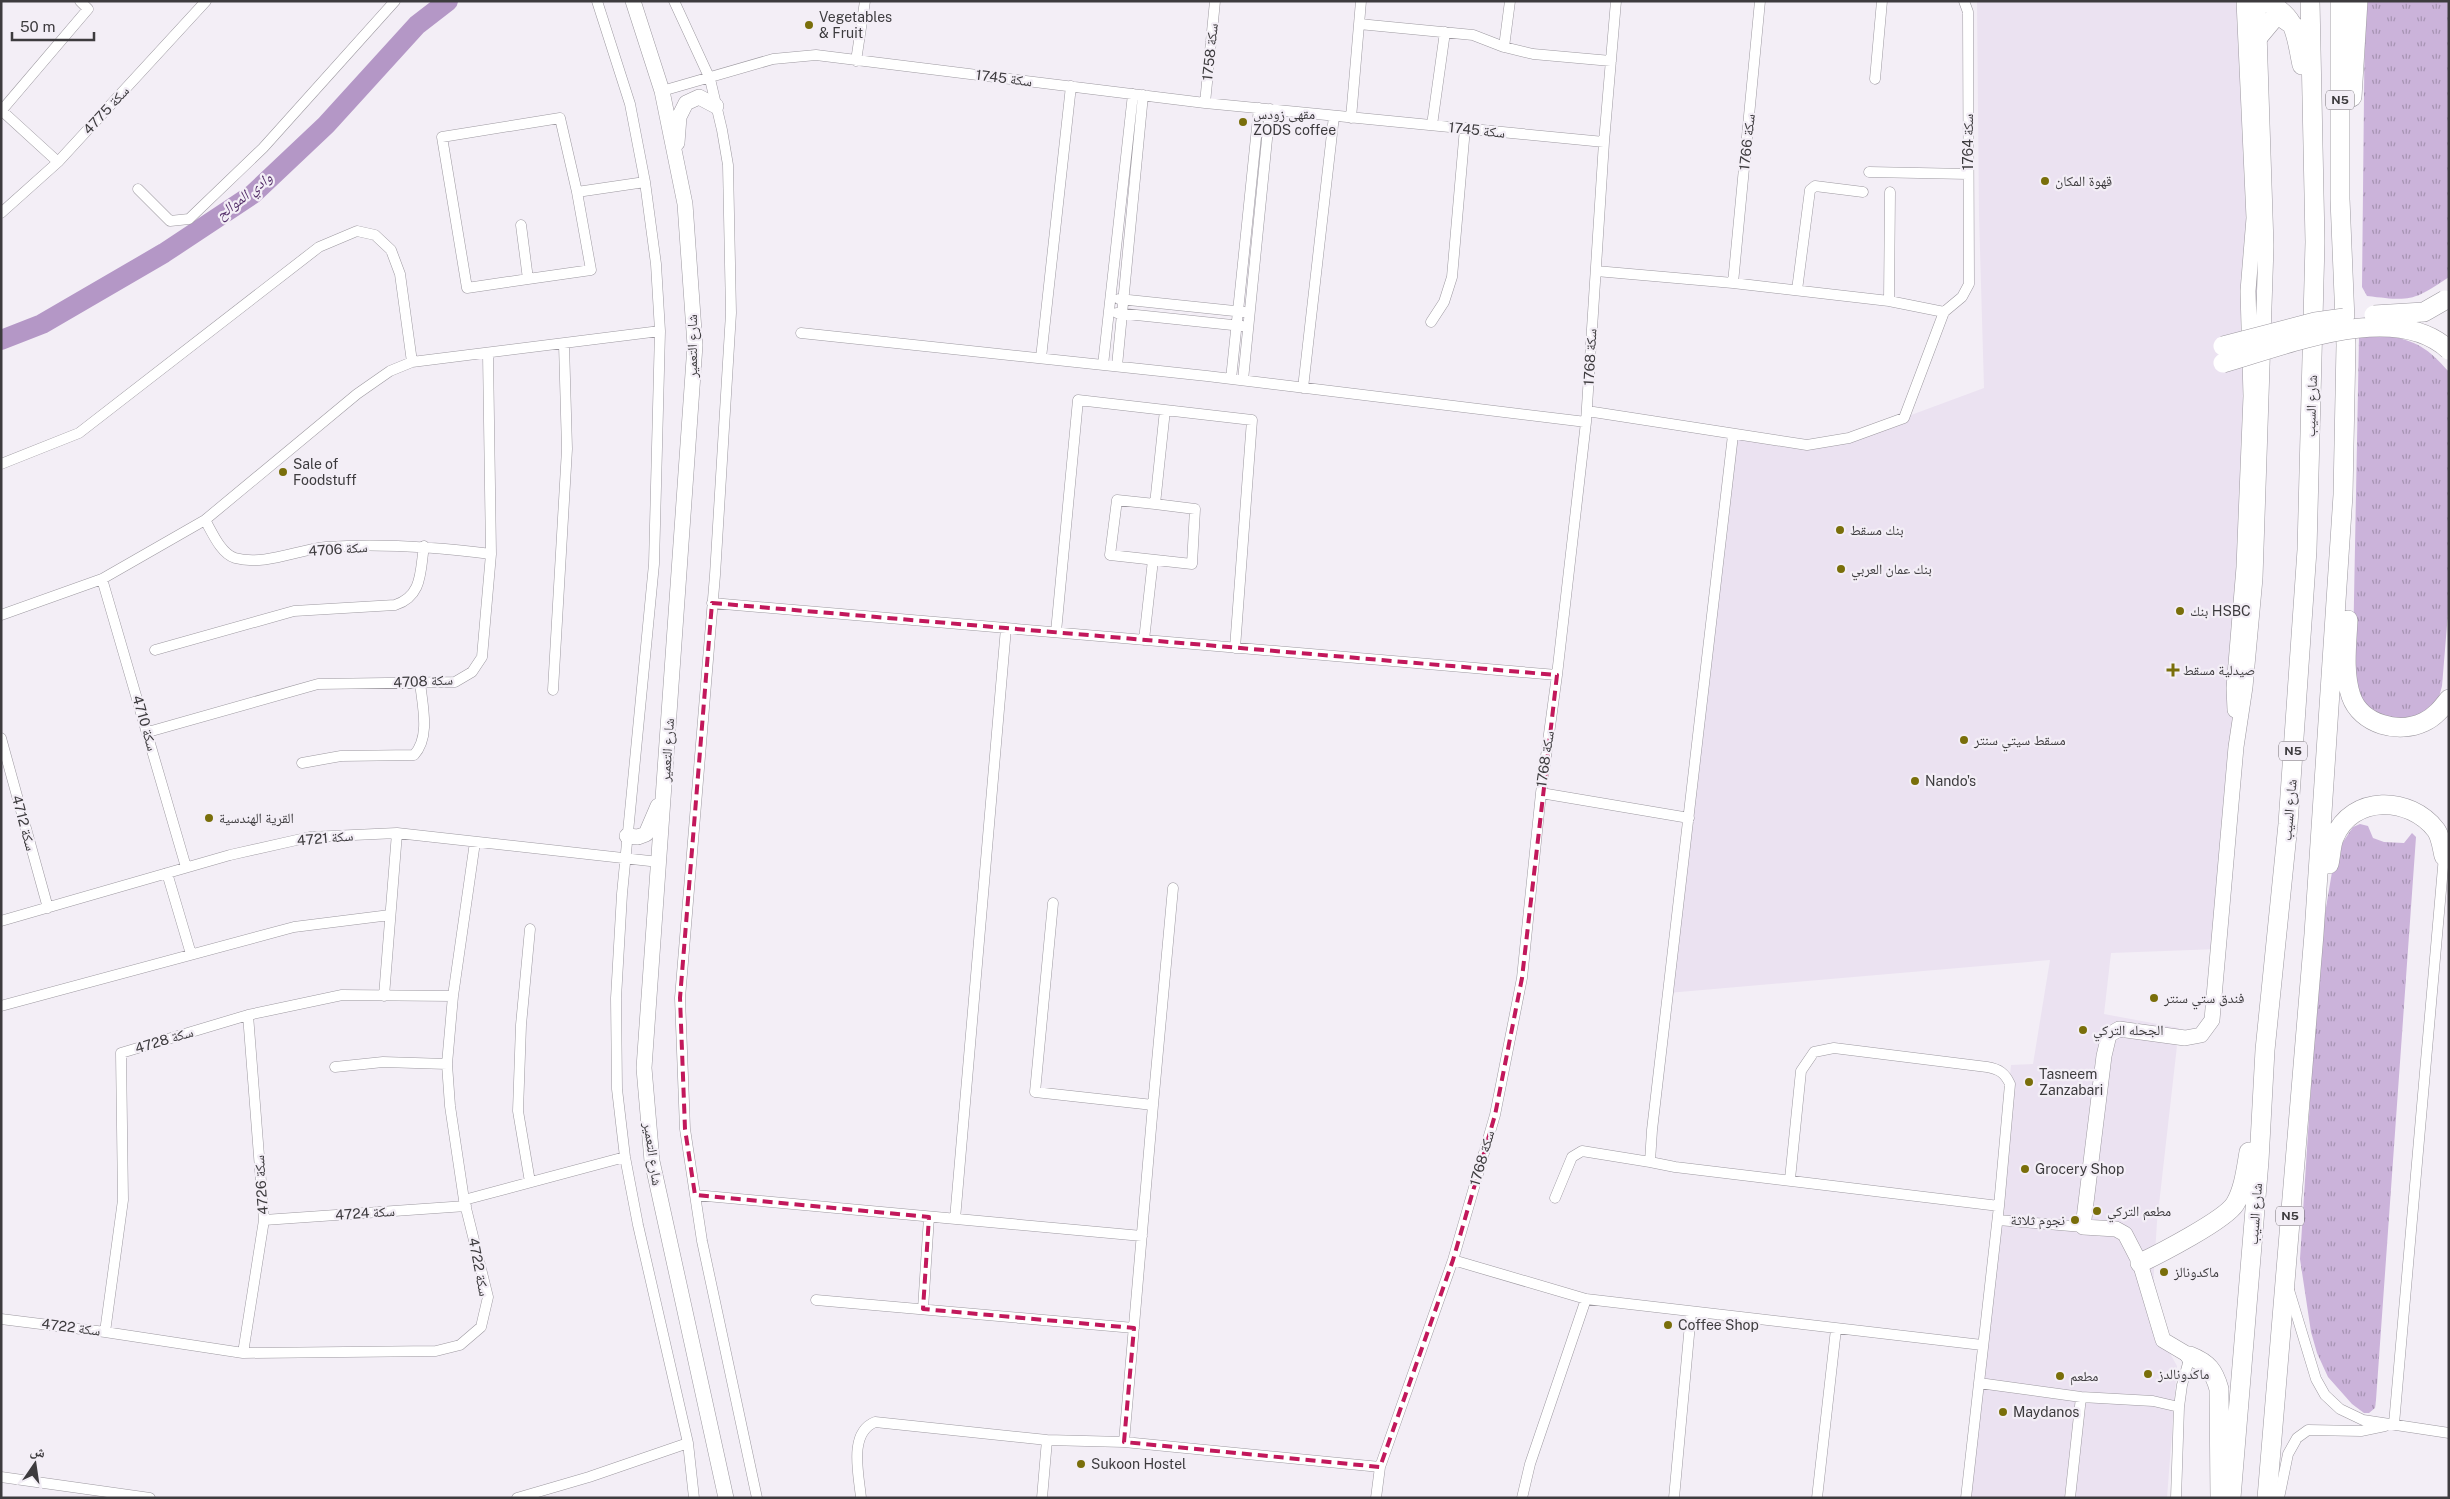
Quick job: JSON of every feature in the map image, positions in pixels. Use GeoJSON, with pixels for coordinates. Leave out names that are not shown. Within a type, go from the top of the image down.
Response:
{"type":"FeatureCollection","features":[{"type":"Feature","properties":{"kind":"highway"},"geometry":{"type":"LineString","coordinates":[[2265,1],[2284,12],[2294,26],[2311,104]]}},
{"type":"Feature","properties":{"kind":"highway","name":"شارع السيب"},"geometry":{"type":"LineString","coordinates":[[2231,1498],[2259,1161],[2265,1050],[2288,824],[2307,550],[2315,242],[2310,1]]}},
{"type":"Feature","properties":{"kind":"highway","name":"N5"},"geometry":{"type":"LineString","coordinates":[[2268,1498],[2284,1275],[2314,934],[2343,495],[2346,345],[2340,199],[2340,1]]}},
{"type":"Feature","properties":{"kind":"highway"},"geometry":{"type":"LineString","coordinates":[[2340,199],[2347,182],[2358,1]]}},
{"type":"Feature","properties":{"kind":"highway"},"geometry":{"type":"LineString","coordinates":[[2259,36],[2274,18],[2281,17],[2294,26]]}},
{"type":"Feature","properties":{"kind":"highway"},"geometry":{"type":"LineString","coordinates":[[2447,298],[2424,312],[2351,317],[2315,322],[2223,354],[2342,330],[2368,328],[2413,330],[2442,344],[2449,350]]}},
{"type":"Feature","properties":{"kind":"highway"},"geometry":{"type":"LineString","coordinates":[[2343,495],[2349,563],[2347,683],[2351,698],[2358,709],[2370,720],[2391,727],[2409,727],[2426,722],[2439,712],[2449,699]]}},
{"type":"Feature","properties":{"kind":"highway"},"geometry":{"type":"LineString","coordinates":[[2314,934],[2320,918],[2334,838],[2346,822],[2362,809],[2394,804],[2410,809],[2426,820],[2437,832],[2444,856]]}},
{"type":"Feature","properties":{"kind":"highway"},"geometry":{"type":"LineString","coordinates":[[2140,1263],[2188,1238],[2234,1205],[2245,1177],[2265,1050]]}},
{"type":"Feature","properties":{"kind":"highway"},"geometry":{"type":"LineString","coordinates":[[2190,1356],[2205,1361],[2214,1373],[2219,1389],[2220,1498]]}},
{"type":"Feature","properties":{"kind":"street"},"geometry":{"type":"LineString","coordinates":[[58,162],[1,110],[88,9],[80,1]]}},
{"type":"Feature","properties":{"kind":"street","name":"سكة 4775"},"geometry":{"type":"LineString","coordinates":[[1,213],[10,207],[58,162],[206,1]]}},
{"type":"Feature","properties":{"kind":"street"},"geometry":{"type":"LineString","coordinates":[[138,189],[170,221],[189,219],[263,148],[395,1]]}},
{"type":"Feature","properties":{"kind":"street"},"geometry":{"type":"LineString","coordinates":[[597,1],[630,104],[645,182],[656,264],[660,331],[654,564],[625,859],[616,998],[617,1089],[625,1158],[638,1224],[688,1443],[694,1498]]}},
{"type":"Feature","properties":{"kind":"street","name":"شارع التعمير"},"geometry":{"type":"LineString","coordinates":[[633,1],[662,91],[685,204],[694,345],[644,1068],[652,1161],[726,1498]]}},
{"type":"Feature","properties":{"kind":"street"},"geometry":{"type":"LineString","coordinates":[[674,1],[710,79],[728,165],[731,313],[712,603],[680,998],[685,1129],[702,1241],[757,1498]]}},
{"type":"Feature","properties":{"kind":"street"},"geometry":{"type":"LineString","coordinates":[[856,60],[864,1]]}},
{"type":"Feature","properties":{"kind":"street","name":"سكة 1758"},"geometry":{"type":"LineString","coordinates":[[1205,103],[1215,1]]}},
{"type":"Feature","properties":{"kind":"street"},"geometry":{"type":"LineString","coordinates":[[1351,118],[1361,1]]}},
{"type":"Feature","properties":{"kind":"street"},"geometry":{"type":"LineString","coordinates":[[1504,47],[1510,1]]}},
{"type":"Feature","properties":{"kind":"street","name":"سكة 1768"},"geometry":{"type":"LineString","coordinates":[[1376,1498],[1380,1467],[1453,1260],[1495,1114],[1522,978],[1540,793],[1557,676],[1587,417],[1604,142],[1616,1]]}},
{"type":"Feature","properties":{"kind":"street","name":"سكة 1766"},"geometry":{"type":"LineString","coordinates":[[1733,283],[1760,1]]}},
{"type":"Feature","properties":{"kind":"street"},"geometry":{"type":"LineString","coordinates":[[1875,79],[1882,1]]}},
{"type":"Feature","properties":{"kind":"street","name":"سكة 1764"},"geometry":{"type":"LineString","coordinates":[[1944,312],[1962,297],[1969,284],[1968,12],[1964,1]]}},
{"type":"Feature","properties":{"kind":"street"},"geometry":{"type":"LineString","coordinates":[[2236,747],[2234,688],[2244,567],[2251,396],[2248,291],[2254,218],[2244,1]]}},
{"type":"Feature","properties":{"kind":"street"},"geometry":{"type":"LineString","coordinates":[[2084,1227],[2104,1056],[2109,1035],[2119,1029],[2185,1038],[2201,1035],[2212,1020],[2236,747],[2245,686],[2255,578],[2265,324],[2266,246],[2258,1]]}},
{"type":"Feature","properties":{"kind":"street"},"geometry":{"type":"LineString","coordinates":[[1359,24],[1473,35],[1504,47],[1533,54],[1611,62]]}},
{"type":"Feature","properties":{"kind":"street"},"geometry":{"type":"LineString","coordinates":[[1432,125],[1445,32]]}},
{"type":"Feature","properties":{"kind":"street","name":"سكة 1745"},"geometry":{"type":"LineString","coordinates":[[662,91],[710,79],[758,63],[800,55],[816,55],[1205,103],[1604,142]]}},
{"type":"Feature","properties":{"kind":"street"},"geometry":{"type":"LineString","coordinates":[[1041,358],[1071,86]]}},
{"type":"Feature","properties":{"kind":"street"},"geometry":{"type":"LineString","coordinates":[[1103,365],[1110,298],[1138,95]]}},
{"type":"Feature","properties":{"kind":"street"},"geometry":{"type":"LineString","coordinates":[[1117,366],[1124,300],[1138,95]]}},
{"type":"Feature","properties":{"kind":"street"},"geometry":{"type":"LineString","coordinates":[[676,160],[679,117],[686,103],[699,97],[716,106]]}},
{"type":"Feature","properties":{"kind":"street"},"geometry":{"type":"LineString","coordinates":[[1231,379],[1236,326],[1265,109]]}},
{"type":"Feature","properties":{"kind":"street"},"geometry":{"type":"LineString","coordinates":[[1242,380],[1250,313],[1265,109]]}},
{"type":"Feature","properties":{"kind":"street"},"geometry":{"type":"LineString","coordinates":[[1303,388],[1334,116]]}},
{"type":"Feature","properties":{"kind":"street"},"geometry":{"type":"LineString","coordinates":[[560,118],[577,192],[590,270],[467,288],[442,137],[560,118]]}},
{"type":"Feature","properties":{"kind":"street"},"geometry":{"type":"LineString","coordinates":[[1430,322],[1444,302],[1452,277],[1465,128]]}},
{"type":"Feature","properties":{"kind":"street"},"geometry":{"type":"LineString","coordinates":[[1869,172],[1968,174]]}},
{"type":"Feature","properties":{"kind":"street"},"geometry":{"type":"LineString","coordinates":[[577,192],[645,182]]}},
{"type":"Feature","properties":{"kind":"street"},"geometry":{"type":"LineString","coordinates":[[1797,290],[1810,190],[1815,186],[1864,192]]}},
{"type":"Feature","properties":{"kind":"street"},"geometry":{"type":"LineString","coordinates":[[1889,301],[1890,192]]}},
{"type":"Feature","properties":{"kind":"street"},"geometry":{"type":"LineString","coordinates":[[521,225],[528,280]]}},
{"type":"Feature","properties":{"kind":"street"},"geometry":{"type":"LineString","coordinates":[[1,464],[78,433],[319,247],[357,231],[376,235],[391,250],[400,274],[412,362]]}},
{"type":"Feature","properties":{"kind":"street"},"geometry":{"type":"LineString","coordinates":[[801,333],[1587,417],[1807,444],[1849,438],[1904,418],[1944,312],[1889,301],[1797,290],[1596,271]]}},
{"type":"Feature","properties":{"kind":"street"},"geometry":{"type":"LineString","coordinates":[[1110,298],[1250,313]]}},
{"type":"Feature","properties":{"kind":"street"},"geometry":{"type":"LineString","coordinates":[[1109,312],[1248,327]]}},
{"type":"Feature","properties":{"kind":"street"},"geometry":{"type":"LineString","coordinates":[[1,615],[102,578],[205,520],[357,394],[390,371],[412,362],[660,331]]}},
{"type":"Feature","properties":{"kind":"street"},"geometry":{"type":"LineString","coordinates":[[553,690],[567,449],[564,344]]}},
{"type":"Feature","properties":{"kind":"street","name":"سكة 4708"},"geometry":{"type":"LineString","coordinates":[[148,732],[318,684],[455,682],[472,672],[482,657],[491,554],[488,354]]}},
{"type":"Feature","properties":{"kind":"street"},"geometry":{"type":"LineString","coordinates":[[1056,632],[1078,400],[1252,420],[1235,648]]}},
{"type":"Feature","properties":{"kind":"street"},"geometry":{"type":"LineString","coordinates":[[1155,504],[1166,410]]}},
{"type":"Feature","properties":{"kind":"street"},"geometry":{"type":"LineString","coordinates":[[1650,1162],[1733,435]]}},
{"type":"Feature","properties":{"kind":"street"},"geometry":{"type":"LineString","coordinates":[[1117,500],[1155,504],[1195,509],[1192,564],[1110,555],[1117,500]]}},
{"type":"Feature","properties":{"kind":"street","name":"سكة 4706"},"geometry":{"type":"LineString","coordinates":[[205,520],[221,546],[233,558],[252,560],[326,547],[424,546],[491,554]]}},
{"type":"Feature","properties":{"kind":"street"},"geometry":{"type":"LineString","coordinates":[[154,650],[294,611],[395,605],[408,601],[416,591],[424,546]]}},
{"type":"Feature","properties":{"kind":"street"},"geometry":{"type":"LineString","coordinates":[[1144,640],[1153,560]]}},
{"type":"Feature","properties":{"kind":"street","name":"سكة 4710"},"geometry":{"type":"LineString","coordinates":[[102,578],[186,868]]}},
{"type":"Feature","properties":{"kind":"street"},"geometry":{"type":"LineString","coordinates":[[712,603],[1557,676]]}},
{"type":"Feature","properties":{"kind":"street"},"geometry":{"type":"LineString","coordinates":[[955,1219],[1006,628]]}},
{"type":"Feature","properties":{"kind":"street"},"geometry":{"type":"LineString","coordinates":[[302,763],[341,756],[414,755],[421,748],[424,734],[420,682]]}},
{"type":"Feature","properties":{"kind":"street","name":"سكة 4712"},"geometry":{"type":"LineString","coordinates":[[1,738],[5,769],[48,908]]}},
{"type":"Feature","properties":{"kind":"street"},"geometry":{"type":"LineString","coordinates":[[1540,793],[1689,818]]}},
{"type":"Feature","properties":{"kind":"street"},"geometry":{"type":"LineString","coordinates":[[627,836],[638,837],[646,834],[657,807],[663,798]]}},
{"type":"Feature","properties":{"kind":"street"},"geometry":{"type":"LineString","coordinates":[[384,996],[397,833]]}},
{"type":"Feature","properties":{"kind":"street","name":"سكة 4721"},"geometry":{"type":"LineString","coordinates":[[1,922],[230,855],[310,837],[397,833],[659,862]]}},
{"type":"Feature","properties":{"kind":"street","name":"سكة 4722"},"geometry":{"type":"LineString","coordinates":[[1,1319],[105,1332],[243,1353],[436,1350],[460,1345],[481,1327],[488,1297],[465,1203],[450,1106],[447,1064],[454,996],[475,842]]}},
{"type":"Feature","properties":{"kind":"street"},"geometry":{"type":"LineString","coordinates":[[2394,1424],[2444,856]]}},
{"type":"Feature","properties":{"kind":"street"},"geometry":{"type":"LineString","coordinates":[[167,873],[191,954]]}},
{"type":"Feature","properties":{"kind":"street"},"geometry":{"type":"LineString","coordinates":[[1124,1442],[1174,888]]}},
{"type":"Feature","properties":{"kind":"street"},"geometry":{"type":"LineString","coordinates":[[1052,903],[1035,1092],[1153,1105]]}},
{"type":"Feature","properties":{"kind":"street"},"geometry":{"type":"LineString","coordinates":[[1,1006],[294,927],[390,915]]}},
{"type":"Feature","properties":{"kind":"street"},"geometry":{"type":"LineString","coordinates":[[530,929],[521,1025],[518,1111],[530,1182]]}},
{"type":"Feature","properties":{"kind":"street","name":"سكة 4728"},"geometry":{"type":"LineString","coordinates":[[105,1332],[123,1200],[120,1053],[248,1015],[342,995],[454,996]]}},
{"type":"Feature","properties":{"kind":"street","name":"سكة 4726"},"geometry":{"type":"LineString","coordinates":[[243,1353],[264,1220],[248,1015]]}},
{"type":"Feature","properties":{"kind":"street"},"geometry":{"type":"LineString","coordinates":[[1790,1179],[1801,1071],[1814,1052],[1834,1048],[1978,1066],[2001,1071],[2010,1084],[1998,1220],[1982,1345],[1966,1498]]}},
{"type":"Feature","properties":{"kind":"street"},"geometry":{"type":"LineString","coordinates":[[335,1067],[383,1062],[447,1064]]}},
{"type":"Feature","properties":{"kind":"street"},"geometry":{"type":"LineString","coordinates":[[1555,1198],[1572,1157],[1582,1150],[1675,1167],[1790,1179],[1999,1206]]}},
{"type":"Feature","properties":{"kind":"street","name":"سكة 4724"},"geometry":{"type":"LineString","coordinates":[[264,1220],[465,1203],[530,1182],[625,1158]]}},
{"type":"Feature","properties":{"kind":"street"},"geometry":{"type":"LineString","coordinates":[[695,1195],[1142,1236]]}},
{"type":"Feature","properties":{"kind":"street"},"geometry":{"type":"LineString","coordinates":[[923,1309],[929,1217]]}},
{"type":"Feature","properties":{"kind":"street"},"geometry":{"type":"LineString","coordinates":[[1998,1220],[2116,1230],[2125,1234],[2140,1263],[2163,1340],[2190,1356],[2182,1385],[2176,1498]]}},
{"type":"Feature","properties":{"kind":"street"},"geometry":{"type":"LineString","coordinates":[[1453,1260],[1586,1299],[1691,1313],[1982,1345]]}},
{"type":"Feature","properties":{"kind":"street"},"geometry":{"type":"LineString","coordinates":[[2284,1275],[2308,1356],[2316,1379],[2325,1395],[2340,1409],[2363,1420],[2449,1433]]}},
{"type":"Feature","properties":{"kind":"street"},"geometry":{"type":"LineString","coordinates":[[1522,1498],[1530,1464],[1586,1299]]}},
{"type":"Feature","properties":{"kind":"street"},"geometry":{"type":"LineString","coordinates":[[816,1300],[1134,1328]]}},
{"type":"Feature","properties":{"kind":"street"},"geometry":{"type":"LineString","coordinates":[[1674,1498],[1691,1313]]}},
{"type":"Feature","properties":{"kind":"street"},"geometry":{"type":"LineString","coordinates":[[1817,1498],[1836,1329]]}},
{"type":"Feature","properties":{"kind":"street"},"geometry":{"type":"LineString","coordinates":[[1979,1383],[2081,1397],[2153,1401],[2180,1407]]}},
{"type":"Feature","properties":{"kind":"street"},"geometry":{"type":"LineString","coordinates":[[2070,1498],[2081,1397]]}},
{"type":"Feature","properties":{"kind":"street"},"geometry":{"type":"LineString","coordinates":[[861,1498],[858,1446],[861,1433],[867,1425],[875,1422],[1047,1440],[1124,1442],[1380,1467]]}},
{"type":"Feature","properties":{"kind":"street"},"geometry":{"type":"LineString","coordinates":[[2279,1498],[2288,1454],[2297,1438],[2308,1430],[2360,1431],[2394,1424]]}},
{"type":"Feature","properties":{"kind":"street"},"geometry":{"type":"LineString","coordinates":[[1042,1498],[1047,1440]]}},
{"type":"Feature","properties":{"kind":"street"},"geometry":{"type":"LineString","coordinates":[[517,1498],[589,1477],[688,1443]]}},
{"type":"Feature","properties":{"kind":"street"},"geometry":{"type":"LineString","coordinates":[[1,1478],[89,1494],[150,1498]]}},
{"type":"Feature","properties":{"kind":"highlighted area"},"geometry":{"type":"Polygon","coordinates":[[[712,603],[1557,675],[1522,978],[1495,1115],[1453,1260],[1380,1467],[1124,1442],[1134,1328],[923,1309],[929,1217],[695,1195],[685,1129],[680,998],[712,603]]]}},
{"type":"Feature","properties":{"kind":"shaded area"},"geometry":{"type":"Polygon","coordinates":[[[1977,1],[2258,1],[2266,246],[2218,949],[2111,953],[2104,1014],[2179,1028],[2157,1222],[2154,1270],[2153,1323],[2177,1366],[2167,1498],[1966,1498],[1999,1206],[2011,1065],[2033,1064],[2050,960],[1668,993],[1733,435],[1807,445],[1849,438],[1984,388],[1979,215],[1977,1]]]}},
{"type":"Feature","properties":{"kind":"green space"},"geometry":{"type":"Polygon","coordinates":[[[2365,1],[2449,1],[2449,277],[2427,291],[2410,298],[2393,299],[2367,296],[2362,287],[2365,1]]]}},
{"type":"Feature","properties":{"kind":"green space"},"geometry":{"type":"Polygon","coordinates":[[[2385,335],[2406,340],[2428,351],[2449,372],[2449,601],[2442,686],[2439,697],[2428,712],[2413,720],[2383,719],[2359,700],[2353,652],[2359,336],[2385,335]]]}},
{"type":"Feature","properties":{"kind":"green space"},"geometry":{"type":"Polygon","coordinates":[[[2360,824],[2368,826],[2373,838],[2384,842],[2404,843],[2412,833],[2416,837],[2376,1400],[2375,1408],[2369,1413],[2364,1413],[2352,1404],[2328,1377],[2317,1353],[2311,1332],[2300,1259],[2320,943],[2332,872],[2341,845],[2353,827],[2360,824]]]}},
{"type":"Feature","properties":{"kind":"waterway","name":"وادي الموالح"},"geometry":{"type":"LineString","coordinates":[[1,340],[42,324],[164,253],[253,194],[326,125],[417,25],[448,1]]}},
{"type":"Feature","properties":{"kind":"place","name":"Vegetables & Fruit"},"geometry":{"type":"Point","coordinates":[809,25]}},
{"type":"Feature","properties":{"kind":"place","name":"مقهى زودس ZODS coffee"},"geometry":{"type":"Point","coordinates":[1243,122]}},
{"type":"Feature","properties":{"kind":"place","name":"قهوة المكان"},"geometry":{"type":"Point","coordinates":[2045,181]}},
{"type":"Feature","properties":{"kind":"place","name":"Sale of Foodstuff"},"geometry":{"type":"Point","coordinates":[283,472]}},
{"type":"Feature","properties":{"kind":"place","name":"بنك مسقط"},"geometry":{"type":"Point","coordinates":[1840,530]}},
{"type":"Feature","properties":{"kind":"place","name":"بنك عمان العربي"},"geometry":{"type":"Point","coordinates":[1841,569]}},
{"type":"Feature","properties":{"kind":"place","name":"بنك HSBC"},"geometry":{"type":"Point","coordinates":[2180,611]}},
{"type":"Feature","properties":{"kind":"place","name":"صيدلية مسقط"},"geometry":{"type":"Point","coordinates":[2173,670]}},
{"type":"Feature","properties":{"kind":"place","name":"مسقط سيتي سنتر"},"geometry":{"type":"Point","coordinates":[1964,740]}},
{"type":"Feature","properties":{"kind":"place","name":"Nando's"},"geometry":{"type":"Point","coordinates":[1915,781]}},
{"type":"Feature","properties":{"kind":"place","name":"القرية الهندسية"},"geometry":{"type":"Point","coordinates":[209,818]}},
{"type":"Feature","properties":{"kind":"place","name":"فندق ستي سنتر"},"geometry":{"type":"Point","coordinates":[2154,998]}},
{"type":"Feature","properties":{"kind":"place","name":"الجحله التركي"},"geometry":{"type":"Point","coordinates":[2083,1030]}},
{"type":"Feature","properties":{"kind":"place","name":"Tasneem Zanzabari"},"geometry":{"type":"Point","coordinates":[2029,1082]}},
{"type":"Feature","properties":{"kind":"place","name":"Grocery Shop"},"geometry":{"type":"Point","coordinates":[2025,1169]}},
{"type":"Feature","properties":{"kind":"place","name":"مطعم التركي"},"geometry":{"type":"Point","coordinates":[2097,1211]}},
{"type":"Feature","properties":{"kind":"place","name":"نجوم ثلاثة"},"geometry":{"type":"Point","coordinates":[2075,1220]}},
{"type":"Feature","properties":{"kind":"place","name":"ماكدونالز"},"geometry":{"type":"Point","coordinates":[2164,1272]}},
{"type":"Feature","properties":{"kind":"place","name":"Coffee Shop"},"geometry":{"type":"Point","coordinates":[1668,1325]}},
{"type":"Feature","properties":{"kind":"place","name":"ماكدونالدز"},"geometry":{"type":"Point","coordinates":[2148,1374]}},
{"type":"Feature","properties":{"kind":"place","name":"مطعم"},"geometry":{"type":"Point","coordinates":[2060,1376]}},
{"type":"Feature","properties":{"kind":"place","name":"Maydanos"},"geometry":{"type":"Point","coordinates":[2003,1412]}},
{"type":"Feature","properties":{"kind":"place","name":"Sukoon Hostel"},"geometry":{"type":"Point","coordinates":[1081,1464]}}]}
